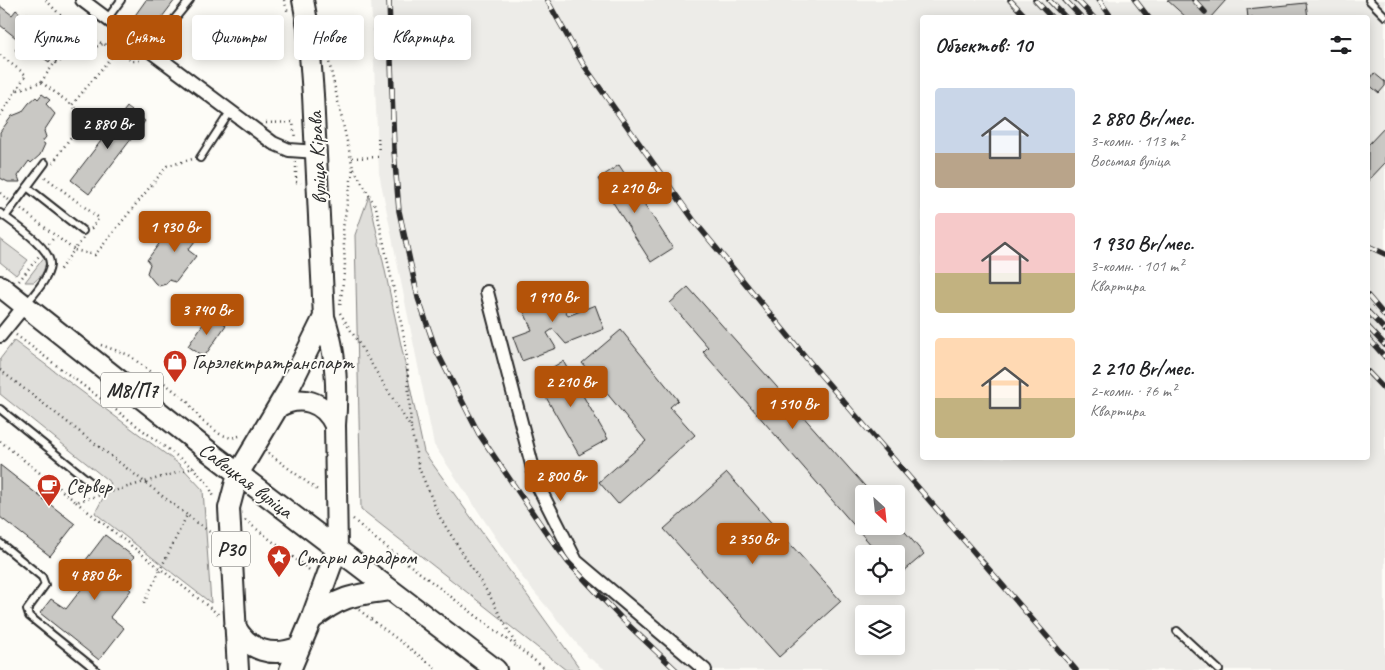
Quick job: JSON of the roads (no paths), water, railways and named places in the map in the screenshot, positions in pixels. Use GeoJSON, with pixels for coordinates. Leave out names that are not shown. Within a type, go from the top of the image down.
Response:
{"type":"FeatureCollection","features":[{"type":"Feature","properties":{"kind":"main road","name":"вуліца Кірава"},"geometry":{"type":"LineString","coordinates":[[303,0],[308,27],[304,149],[332,315],[336,408],[337,549]]}},
{"type":"Feature","properties":{"kind":"main road","name":"Савецкая вуліца"},"geometry":{"type":"LineString","coordinates":[[6,281],[25,305],[238,474],[496,670]]}},
{"type":"Feature","properties":{"kind":"main road","name":"вуліца Кірава"},"geometry":{"type":"LineString","coordinates":[[238,474],[332,315]]}},
{"type":"Feature","properties":{"kind":"main road"},"geometry":{"type":"LineString","coordinates":[[278,407],[297,400],[311,401],[323,408],[335,425]]}},
{"type":"Feature","properties":{"kind":"main road","name":"Р30"},"geometry":{"type":"LineString","coordinates":[[238,474],[229,508],[227,620],[238,670]]}},
{"type":"Feature","properties":{"kind":"main road"},"geometry":{"type":"LineString","coordinates":[[290,670],[337,549]]}},
{"type":"Feature","properties":{"kind":"main road"},"geometry":{"type":"LineString","coordinates":[[311,620],[330,605],[343,598],[390,590]]}},
{"type":"Feature","properties":{"kind":"main road"},"geometry":{"type":"LineString","coordinates":[[227,620],[249,644],[263,651],[281,653],[299,647]]}},
{"type":"Feature","properties":{"kind":"street"},"geometry":{"type":"LineString","coordinates":[[82,0],[107,19]]}},
{"type":"Feature","properties":{"kind":"street"},"geometry":{"type":"LineString","coordinates":[[162,60],[273,143],[304,149]]}},
{"type":"Feature","properties":{"kind":"street"},"geometry":{"type":"LineString","coordinates":[[486,292],[537,484],[576,561],[705,670]]}},
{"type":"Feature","properties":{"kind":"street"},"geometry":{"type":"LineString","coordinates":[[4,332],[25,305]]}},
{"type":"Feature","properties":{"kind":"lane"},"geometry":{"type":"LineString","coordinates":[[110,15],[121,0]]}},
{"type":"Feature","properties":{"kind":"lane"},"geometry":{"type":"LineString","coordinates":[[178,15],[190,0]]}},
{"type":"Feature","properties":{"kind":"lane"},"geometry":{"type":"LineString","coordinates":[[1370,0],[1385,16]]}},
{"type":"Feature","properties":{"kind":"lane"},"geometry":{"type":"LineString","coordinates":[[200,158],[230,112]]}},
{"type":"Feature","properties":{"kind":"lane"},"geometry":{"type":"LineString","coordinates":[[25,305],[49,271],[50,256],[2,215],[14,204],[26,187],[47,165]]}},
{"type":"Feature","properties":{"kind":"lane"},"geometry":{"type":"LineString","coordinates":[[26,187],[83,232]]}},
{"type":"Feature","properties":{"kind":"lane"},"geometry":{"type":"LineString","coordinates":[[0,409],[89,481]]}},
{"type":"Feature","properties":{"kind":"lane"},"geometry":{"type":"LineString","coordinates":[[0,543],[42,577],[45,585],[27,610],[29,616],[96,670]]}},
{"type":"Feature","properties":{"kind":"lane"},"geometry":{"type":"LineString","coordinates":[[1177,631],[1219,670]]}},
{"type":"Feature","properties":{"kind":"railway"},"geometry":{"type":"LineString","coordinates":[[389,0],[394,150],[399,211],[418,298],[436,350],[479,434],[568,562],[621,618],[676,670]]}},
{"type":"Feature","properties":{"kind":"railway"},"geometry":{"type":"LineString","coordinates":[[547,0],[583,64],[695,222],[813,366],[1076,670]]}},
{"type":"Feature","properties":{"kind":"railway"},"geometry":{"type":"LineString","coordinates":[[1010,0],[1024,15]]}},
{"type":"Feature","properties":{"kind":"railway"},"geometry":{"type":"LineString","coordinates":[[1035,0],[1049,15]]}},
{"type":"Feature","properties":{"kind":"railway"},"geometry":{"type":"LineString","coordinates":[[1049,0],[1063,15]]}},
{"type":"Feature","properties":{"kind":"railway"},"geometry":{"type":"LineString","coordinates":[[1065,0],[1079,15]]}},
{"type":"Feature","properties":{"kind":"railway"},"geometry":{"type":"LineString","coordinates":[[1077,0],[1091,15]]}},
{"type":"Feature","properties":{"kind":"railway"},"geometry":{"type":"LineString","coordinates":[[1099,0],[1110,15]]}},
{"type":"Feature","properties":{"kind":"railway"},"geometry":{"type":"LineString","coordinates":[[1135,0],[1147,15]]}},
{"type":"Feature","properties":{"kind":"railway"},"geometry":{"type":"LineString","coordinates":[[1194,0],[1205,12]]}},
{"type":"Feature","properties":{"kind":"railway"},"geometry":{"type":"LineString","coordinates":[[1370,247],[1385,254]]}},
{"type":"Feature","properties":{"kind":"railway"},"geometry":{"type":"LineString","coordinates":[[1370,298],[1385,316]]}},
{"type":"Feature","properties":{"kind":"railway"},"geometry":{"type":"LineString","coordinates":[[1370,314],[1385,330]]}},
{"type":"Feature","properties":{"kind":"railway"},"geometry":{"type":"LineString","coordinates":[[1370,329],[1385,345]]}},
{"type":"Feature","properties":{"kind":"railway"},"geometry":{"type":"LineString","coordinates":[[1370,340],[1385,357]]}},
{"type":"Feature","properties":{"kind":"railway"},"geometry":{"type":"LineString","coordinates":[[1370,374],[1385,390]]}},
{"type":"Feature","properties":{"kind":"place","name":"Гарэлектратранспарт"},"geometry":{"type":"Point","coordinates":[175,383]}},
{"type":"Feature","properties":{"kind":"place","name":"Сервер"},"geometry":{"type":"Point","coordinates":[49,507]}},
{"type":"Feature","properties":{"kind":"place","name":"Стары аэрадром"},"geometry":{"type":"Point","coordinates":[279,578]}}]}
